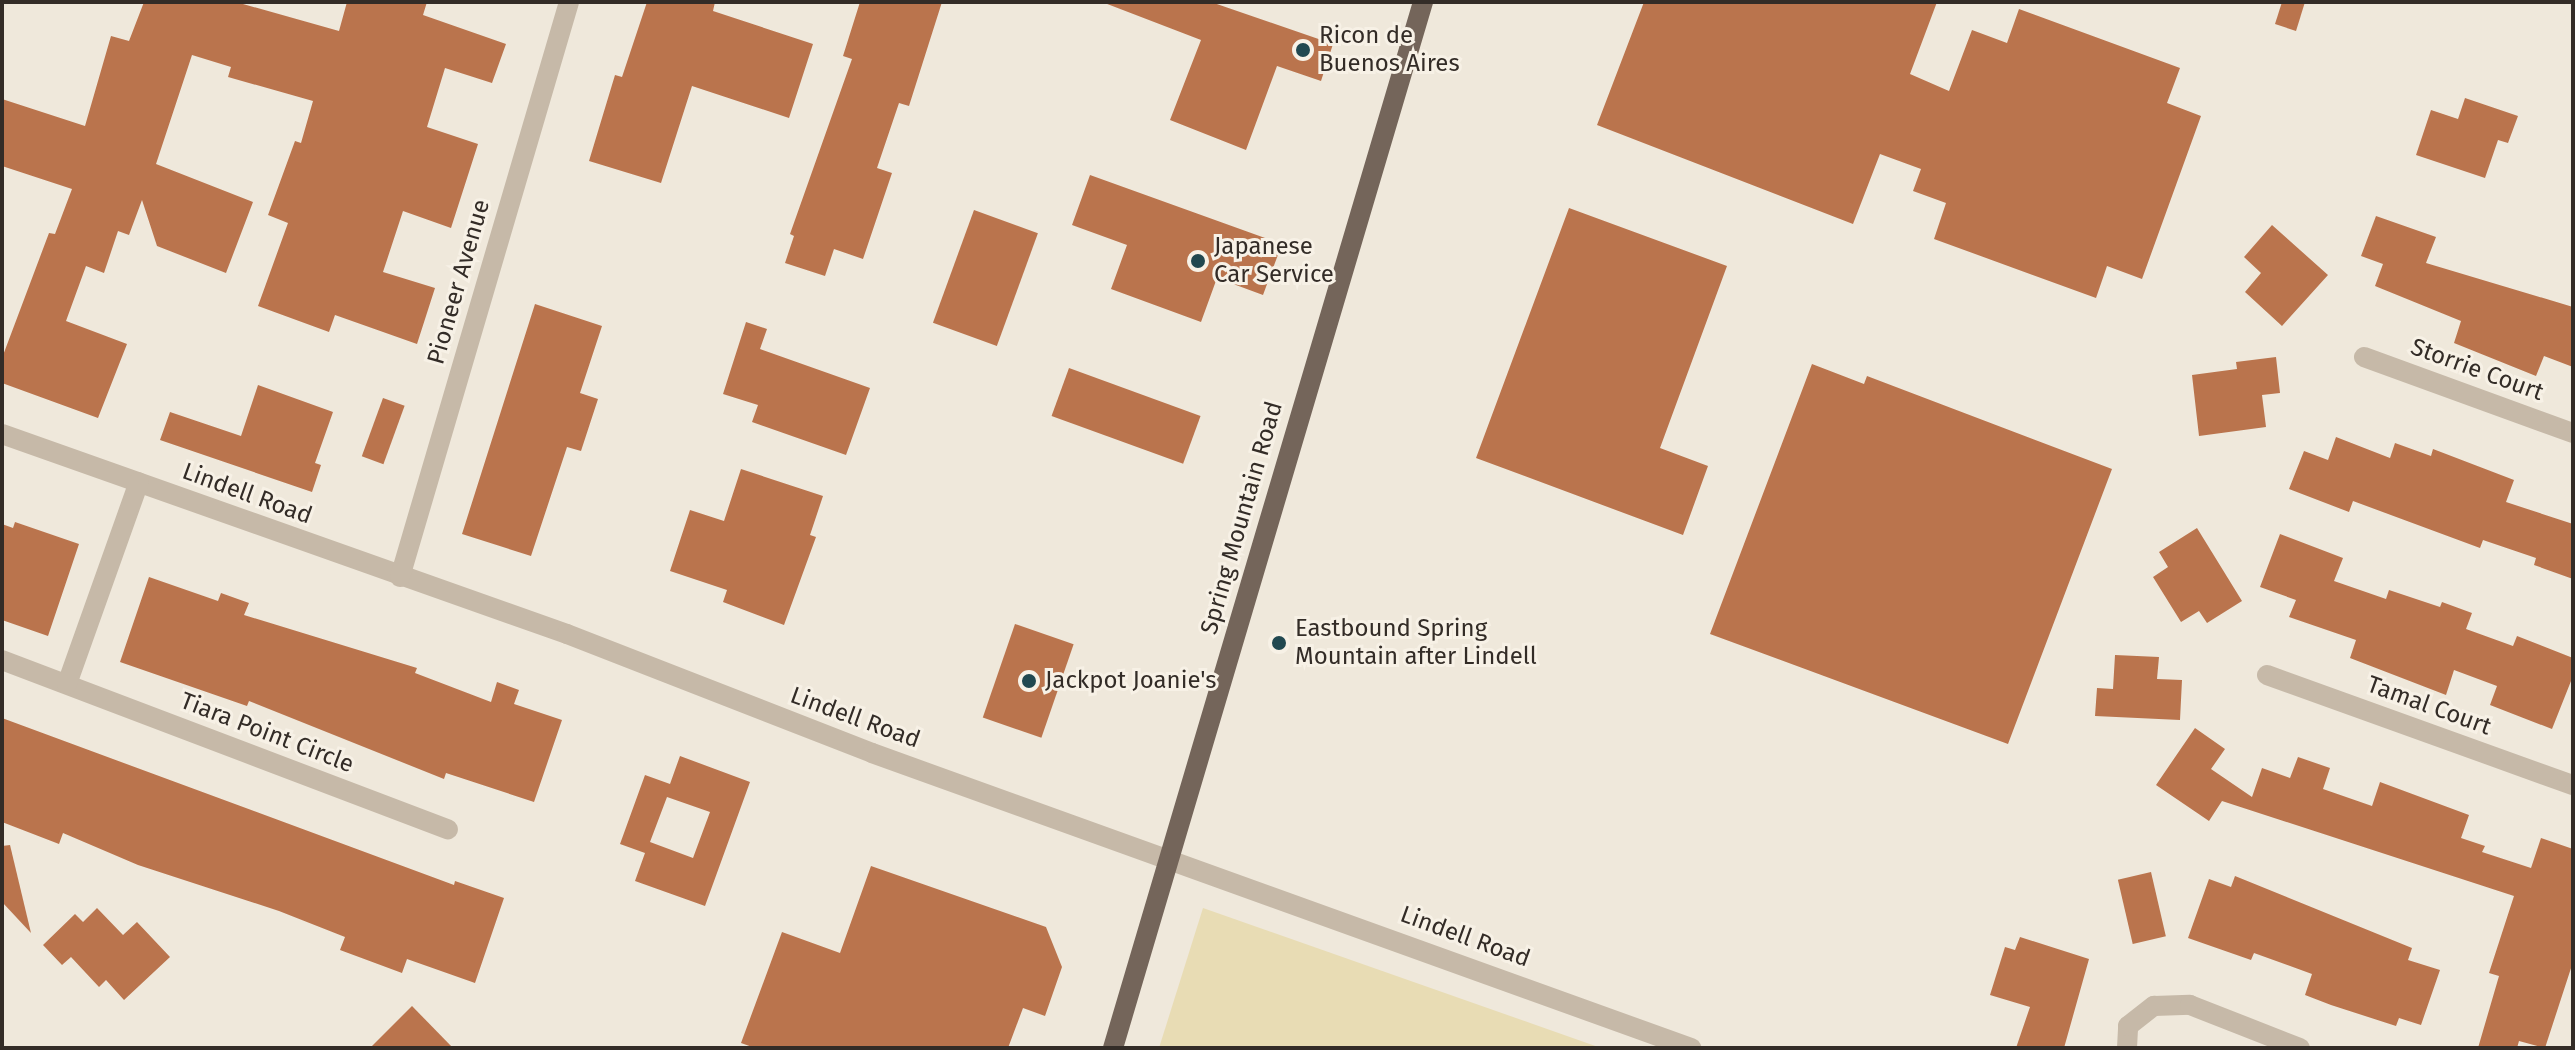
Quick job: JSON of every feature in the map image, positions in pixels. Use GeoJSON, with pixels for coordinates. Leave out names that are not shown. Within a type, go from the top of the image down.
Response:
{"type":"FeatureCollection","features":[{"type":"Feature","properties":{"kind":"main road","name":"Spring Mountain Road"},"geometry":{"type":"LineString","coordinates":[[1113,1048],[1423,2]]}},
{"type":"Feature","properties":{"kind":"street","name":"Pioneer Avenue"},"geometry":{"type":"LineString","coordinates":[[400,577],[569,2]]}},
{"type":"Feature","properties":{"kind":"street","name":"Storrie Court"},"geometry":{"type":"LineString","coordinates":[[2364,357],[2573,433]]}},
{"type":"Feature","properties":{"kind":"street","name":"Lindell Road"},"geometry":{"type":"LineString","coordinates":[[2,434],[567,634],[872,753],[1691,1048]]}},
{"type":"Feature","properties":{"kind":"street"},"geometry":{"type":"LineString","coordinates":[[67,684],[139,482]]}},
{"type":"Feature","properties":{"kind":"street","name":"Tiara Point Circle"},"geometry":{"type":"LineString","coordinates":[[2,660],[448,829]]}},
{"type":"Feature","properties":{"kind":"street","name":"Tamal Court"},"geometry":{"type":"LineString","coordinates":[[2267,675],[2573,785]]}},
{"type":"Feature","properties":{"kind":"street"},"geometry":{"type":"LineString","coordinates":[[2127,1048],[2128,1026],[2154,1006],[2190,1005],[2300,1048]]}},
{"type":"Feature","properties":{"kind":"sand"},"geometry":{"type":"Polygon","coordinates":[[[1203,908],[1533,1024],[1601,1048],[1159,1048],[1203,908]]]}},
{"type":"Feature","properties":{"kind":"building"},"geometry":{"type":"Polygon","coordinates":[[[144,2],[236,2],[339,31],[347,2],[427,2],[423,15],[506,44],[492,83],[445,68],[427,127],[478,144],[451,228],[403,211],[383,272],[435,288],[417,344],[335,315],[329,332],[258,306],[288,223],[268,215],[295,141],[301,143],[313,101],[228,77],[231,67],[192,55],[156,164],[253,202],[226,273],[157,246],[142,200],[129,235],[118,231],[104,273],[86,266],[66,321],[127,344],[98,418],[2,383],[2,358],[49,233],[55,234],[72,189],[2,166],[2,99],[85,126],[111,36],[129,41],[144,2]]]}},
{"type":"Feature","properties":{"kind":"building"},"geometry":{"type":"Polygon","coordinates":[[[647,2],[715,2],[713,11],[813,44],[789,118],[692,86],[661,183],[589,161],[615,75],[622,77],[647,2]]]}},
{"type":"Feature","properties":{"kind":"building"},"geometry":{"type":"Polygon","coordinates":[[[860,2],[942,2],[909,106],[899,103],[877,168],[892,173],[863,259],[834,249],[825,276],[785,263],[794,236],[790,234],[852,59],[843,56],[860,2]]]}},
{"type":"Feature","properties":{"kind":"building"},"geometry":{"type":"Polygon","coordinates":[[[1102,2],[1211,2],[1333,44],[1321,81],[1277,66],[1246,150],[1170,120],[1201,40],[1102,2]]]}},
{"type":"Feature","properties":{"kind":"building"},"geometry":{"type":"Polygon","coordinates":[[[1644,2],[1937,2],[1910,74],[1949,91],[1972,30],[2007,43],[2019,9],[2180,68],[2167,103],[2201,116],[2142,279],[2107,266],[2096,298],[1934,239],[1946,203],[1913,191],[1921,169],[1880,154],[1853,224],[1597,125],[1644,2]]]}},
{"type":"Feature","properties":{"kind":"building"},"geometry":{"type":"Polygon","coordinates":[[[2282,2],[2305,2],[2296,31],[2275,24],[2282,2]]]}},
{"type":"Feature","properties":{"kind":"building"},"geometry":{"type":"Polygon","coordinates":[[[2465,98],[2518,116],[2508,143],[2498,140],[2485,178],[2416,155],[2431,110],[2458,119],[2465,98]]]}},
{"type":"Feature","properties":{"kind":"building","name":"Japanese Car Service"},"geometry":{"type":"Polygon","coordinates":[[[1090,175],[1282,244],[1263,295],[1217,278],[1201,322],[1111,289],[1127,245],[1072,225],[1090,175]]]}},
{"type":"Feature","properties":{"kind":"building"},"geometry":{"type":"Polygon","coordinates":[[[1569,208],[1727,266],[1660,448],[1708,466],[1683,535],[1476,458],[1569,208]]]}},
{"type":"Feature","properties":{"kind":"building"},"geometry":{"type":"Polygon","coordinates":[[[974,210],[1038,233],[997,346],[933,323],[974,210]]]}},
{"type":"Feature","properties":{"kind":"building"},"geometry":{"type":"Polygon","coordinates":[[[2376,216],[2436,237],[2426,263],[2573,307],[2573,367],[2544,356],[2536,376],[2454,343],[2461,321],[2375,286],[2383,264],[2361,256],[2376,216]]]}},
{"type":"Feature","properties":{"kind":"building"},"geometry":{"type":"Polygon","coordinates":[[[2272,225],[2328,275],[2282,326],[2245,292],[2261,273],[2244,257],[2272,225]]]}},
{"type":"Feature","properties":{"kind":"building"},"geometry":{"type":"Polygon","coordinates":[[[535,304],[602,326],[580,393],[598,399],[581,451],[567,447],[531,556],[462,534],[535,304]]]}},
{"type":"Feature","properties":{"kind":"building"},"geometry":{"type":"Polygon","coordinates":[[[746,322],[767,329],[760,349],[870,388],[846,455],[752,422],[758,405],[723,394],[746,322]]]}},
{"type":"Feature","properties":{"kind":"building"},"geometry":{"type":"Polygon","coordinates":[[[2276,357],[2280,393],[2262,395],[2266,427],[2199,436],[2192,375],[2237,369],[2236,362],[2276,357]]]}},
{"type":"Feature","properties":{"kind":"building"},"geometry":{"type":"Polygon","coordinates":[[[1812,364],[1864,384],[1867,376],[2112,469],[2008,744],[1710,634],[1812,364]]]}},
{"type":"Feature","properties":{"kind":"building"},"geometry":{"type":"Polygon","coordinates":[[[1069,368],[1201,416],[1183,464],[1052,416],[1069,368]]]}},
{"type":"Feature","properties":{"kind":"building"},"geometry":{"type":"Polygon","coordinates":[[[258,385],[333,412],[315,463],[321,465],[312,492],[160,440],[170,412],[241,436],[258,385]]]}},
{"type":"Feature","properties":{"kind":"building"},"geometry":{"type":"Polygon","coordinates":[[[383,398],[405,406],[383,464],[362,456],[383,398]]]}},
{"type":"Feature","properties":{"kind":"building"},"geometry":{"type":"Polygon","coordinates":[[[2336,437],[2390,458],[2395,443],[2431,456],[2433,449],[2514,480],[2506,502],[2573,524],[2573,579],[2534,565],[2536,558],[2483,540],[2480,548],[2353,501],[2349,512],[2289,489],[2304,451],[2328,460],[2336,437]]]}},
{"type":"Feature","properties":{"kind":"building"},"geometry":{"type":"Polygon","coordinates":[[[741,469],[823,496],[810,535],[816,537],[784,625],[723,602],[727,590],[670,571],[690,510],[724,521],[741,469]]]}},
{"type":"Feature","properties":{"kind":"building"},"geometry":{"type":"Polygon","coordinates":[[[15,522],[79,544],[48,636],[2,620],[2,524],[13,528],[15,522]]]}},
{"type":"Feature","properties":{"kind":"building"},"geometry":{"type":"Polygon","coordinates":[[[2197,528],[2242,601],[2207,623],[2199,611],[2181,622],[2153,577],[2168,567],[2159,552],[2197,528]]]}},
{"type":"Feature","properties":{"kind":"building"},"geometry":{"type":"Polygon","coordinates":[[[2280,534],[2343,558],[2334,581],[2386,599],[2389,590],[2440,607],[2442,602],[2472,613],[2466,629],[2513,646],[2517,636],[2573,658],[2573,676],[2552,729],[2490,705],[2497,686],[2454,670],[2446,695],[2350,658],[2356,640],[2289,617],[2296,600],[2260,587],[2280,534]]]}},
{"type":"Feature","properties":{"kind":"building"},"geometry":{"type":"Polygon","coordinates":[[[149,577],[218,601],[221,593],[249,603],[244,615],[417,668],[415,673],[491,702],[497,682],[519,690],[514,704],[562,720],[534,802],[446,773],[444,779],[249,701],[247,706],[120,662],[149,577]]]}},
{"type":"Feature","properties":{"kind":"building","name":"Jackpot Joanie's"},"geometry":{"type":"Polygon","coordinates":[[[1015,624],[1074,644],[1041,738],[983,718],[1015,624]]]}},
{"type":"Feature","properties":{"kind":"building"},"geometry":{"type":"Polygon","coordinates":[[[2115,655],[2159,657],[2157,679],[2182,680],[2180,720],[2095,716],[2097,688],[2113,689],[2115,655]]]}},
{"type":"Feature","properties":{"kind":"building"},"geometry":{"type":"Polygon","coordinates":[[[2,718],[454,885],[455,881],[504,898],[475,983],[407,959],[402,973],[340,950],[345,937],[279,911],[138,865],[63,833],[59,844],[2,822],[2,718]]]}},
{"type":"Feature","properties":{"kind":"building"},"geometry":{"type":"Polygon","coordinates":[[[2195,728],[2225,749],[2211,769],[2252,797],[2262,768],[2290,778],[2298,757],[2330,768],[2323,789],[2372,806],[2380,782],[2469,815],[2461,838],[2485,846],[2482,852],[2531,868],[2541,838],[2573,849],[2573,962],[2545,1048],[2519,1041],[2517,1048],[2478,1048],[2499,976],[2489,973],[2514,896],[2222,801],[2209,821],[2156,785],[2195,728]]]}},
{"type":"Feature","properties":{"kind":"building"},"geometry":{"type":"Polygon","coordinates":[[[680,756],[750,782],[705,906],[635,881],[645,853],[620,844],[645,775],[670,784],[680,756]],[[667,797],[650,842],[693,858],[710,812],[667,797]]]}},
{"type":"Feature","properties":{"kind":"building"},"geometry":{"type":"Polygon","coordinates":[[[10,845],[31,933],[2,902],[2,846],[10,845]]]}},
{"type":"Feature","properties":{"kind":"building"},"geometry":{"type":"Polygon","coordinates":[[[871,866],[1046,927],[1062,967],[1045,1016],[1023,1008],[1008,1048],[755,1048],[741,1043],[782,932],[840,953],[871,866]]]}},
{"type":"Feature","properties":{"kind":"building"},"geometry":{"type":"Polygon","coordinates":[[[2151,872],[2166,936],[2133,944],[2118,880],[2151,872]]]}},
{"type":"Feature","properties":{"kind":"building"},"geometry":{"type":"Polygon","coordinates":[[[2235,876],[2412,948],[2408,960],[2440,970],[2421,1025],[2399,1018],[2396,1026],[2331,1005],[2305,995],[2312,974],[2254,953],[2251,960],[2188,938],[2209,879],[2231,887],[2235,876]]]}},
{"type":"Feature","properties":{"kind":"building"},"geometry":{"type":"Polygon","coordinates":[[[97,908],[123,935],[137,922],[170,957],[124,1000],[106,980],[99,987],[71,957],[62,965],[43,945],[75,914],[83,922],[97,908]]]}},
{"type":"Feature","properties":{"kind":"building"},"geometry":{"type":"Polygon","coordinates":[[[2020,937],[2089,959],[2064,1048],[2016,1048],[2030,1007],[1990,995],[2005,947],[2015,950],[2020,937]]]}},
{"type":"Feature","properties":{"kind":"building"},"geometry":{"type":"Polygon","coordinates":[[[412,1006],[453,1048],[370,1048],[412,1006]]]}},
{"type":"Feature","properties":{"kind":"place","name":"Ricon de Buenos Aires"},"geometry":{"type":"Point","coordinates":[1303,50]}},
{"type":"Feature","properties":{"kind":"place","name":"Japanese Car Service"},"geometry":{"type":"Point","coordinates":[1198,261]}},
{"type":"Feature","properties":{"kind":"place","name":"Eastbound Spring Mountain after Lindell"},"geometry":{"type":"Point","coordinates":[1279,643]}},
{"type":"Feature","properties":{"kind":"place","name":"Jackpot Joanie's"},"geometry":{"type":"Point","coordinates":[1029,681]}}]}
